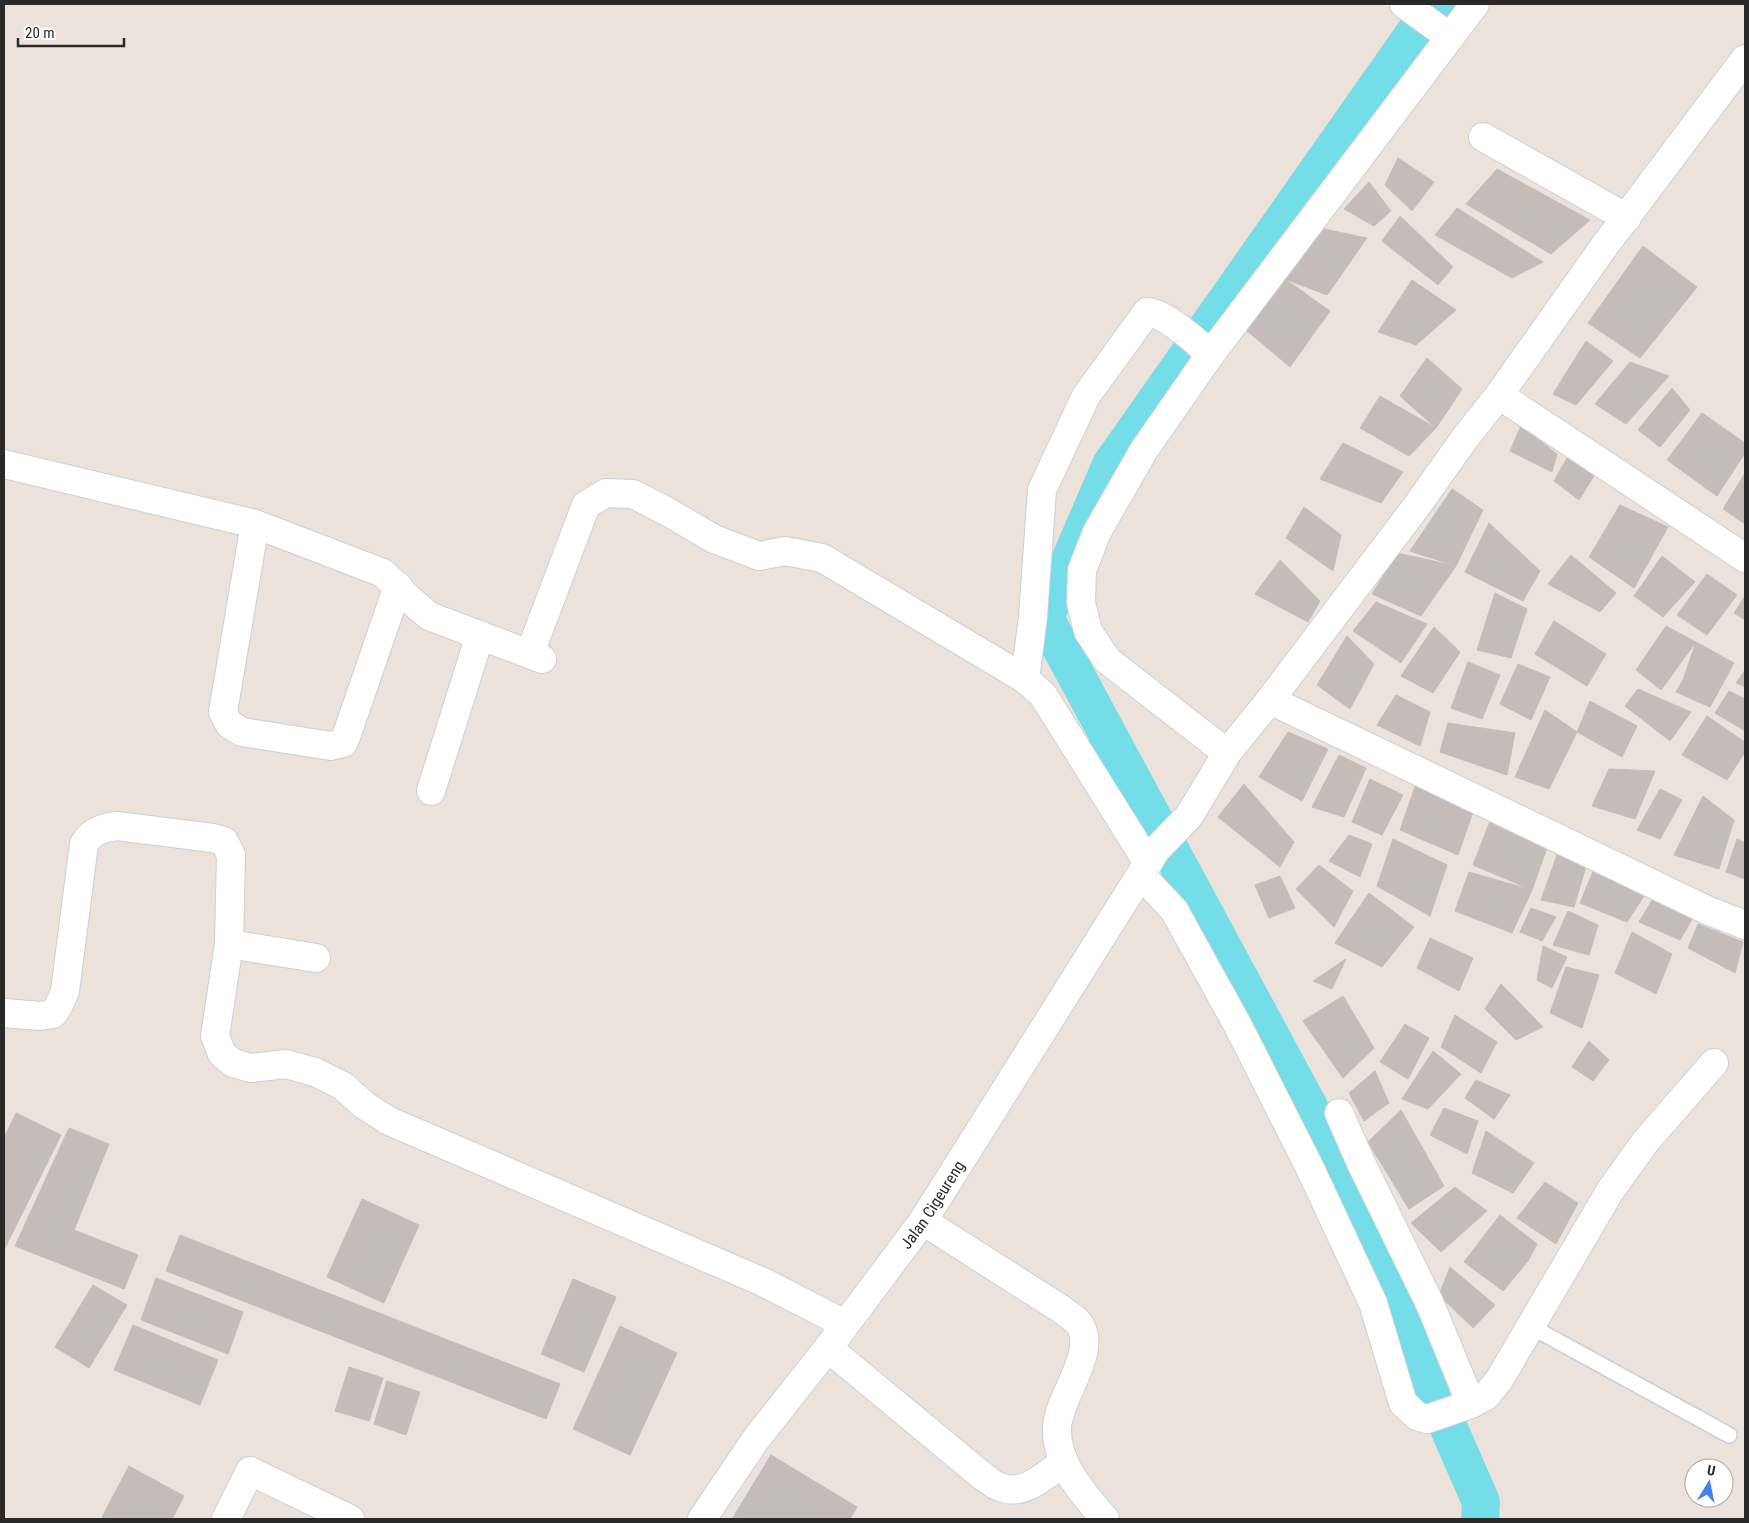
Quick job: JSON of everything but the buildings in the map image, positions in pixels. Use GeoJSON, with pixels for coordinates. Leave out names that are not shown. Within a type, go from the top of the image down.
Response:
{"type":"FeatureCollection","features":[{"type":"Feature","properties":{"kind":"street"},"geometry":{"type":"LineString","coordinates":[[1404,4],[1442,31]]}},
{"type":"Feature","properties":{"kind":"street"},"geometry":{"type":"LineString","coordinates":[[1227,754],[1107,660],[1088,631],[1081,603],[1082,570],[1097,532],[1205,350],[1442,31],[1475,4]]}},
{"type":"Feature","properties":{"kind":"street","name":"Jalan Cigeureng"},"geometry":{"type":"LineString","coordinates":[[702,1519],[756,1439],[828,1348],[923,1221],[1148,863],[1189,816],[1227,754],[1410,515],[1465,438],[1500,396],[1602,248],[1627,218],[1745,59]]}},
{"type":"Feature","properties":{"kind":"street"},"geometry":{"type":"LineString","coordinates":[[1483,137],[1627,218]]}},
{"type":"Feature","properties":{"kind":"street"},"geometry":{"type":"LineString","coordinates":[[1025,679],[1042,490],[1086,396],[1147,312],[1154,312],[1164,318],[1205,350]]}},
{"type":"Feature","properties":{"kind":"street"},"geometry":{"type":"LineString","coordinates":[[1500,396],[1745,558]]}},
{"type":"Feature","properties":{"kind":"street"},"geometry":{"type":"LineString","coordinates":[[4,464],[255,524],[383,572],[429,616],[536,656],[586,505],[606,493],[634,494],[714,539],[759,556],[785,551],[822,558],[1025,679],[1043,695],[1148,863],[1237,1024],[1309,1166],[1373,1303],[1403,1403],[1417,1416],[1427,1419],[1436,1417],[1486,1396],[1498,1380],[1610,1191],[1646,1141],[1714,1063]]}},
{"type":"Feature","properties":{"kind":"street"},"geometry":{"type":"LineString","coordinates":[[255,524],[223,712],[229,724],[242,732],[331,746],[343,742],[398,586]]}},
{"type":"Feature","properties":{"kind":"street"},"geometry":{"type":"LineString","coordinates":[[431,791],[480,635]]}},
{"type":"Feature","properties":{"kind":"street"},"geometry":{"type":"LineString","coordinates":[[1270,700],[1709,912],[1745,925]]}},
{"type":"Feature","properties":{"kind":"street"},"geometry":{"type":"LineString","coordinates":[[4,1012],[40,1016],[53,1014],[59,1005],[65,991],[84,844],[92,833],[100,829],[117,826],[224,841],[231,855],[229,944],[215,1036],[222,1054],[233,1063],[251,1068],[286,1064],[316,1072],[343,1086],[364,1105],[389,1121],[763,1282],[845,1324]]}},
{"type":"Feature","properties":{"kind":"street"},"geometry":{"type":"LineString","coordinates":[[229,944],[316,958]]}},
{"type":"Feature","properties":{"kind":"street"},"geometry":{"type":"LineString","coordinates":[[1339,1112],[1361,1163],[1430,1304],[1466,1406]]}},
{"type":"Feature","properties":{"kind":"street"},"geometry":{"type":"LineString","coordinates":[[923,1221],[1061,1308],[1081,1326],[1085,1340],[1081,1358],[1058,1416],[1056,1431],[1064,1462],[1086,1498],[1105,1519]]}},
{"type":"Feature","properties":{"kind":"street"},"geometry":{"type":"LineString","coordinates":[[828,1348],[998,1487],[1011,1490],[1025,1489],[1064,1462]]}},
{"type":"Feature","properties":{"kind":"street"},"geometry":{"type":"LineString","coordinates":[[226,1519],[250,1471],[350,1519]]}},
{"type":"Feature","properties":{"kind":"lane"},"geometry":{"type":"LineString","coordinates":[[1530,1326],[1729,1435]]}},
{"type":"Feature","properties":{"kind":"waterway"},"geometry":{"type":"LineString","coordinates":[[1435,4],[1111,465],[1045,618],[1309,1107],[1481,1502],[1480,1519]]}}]}
